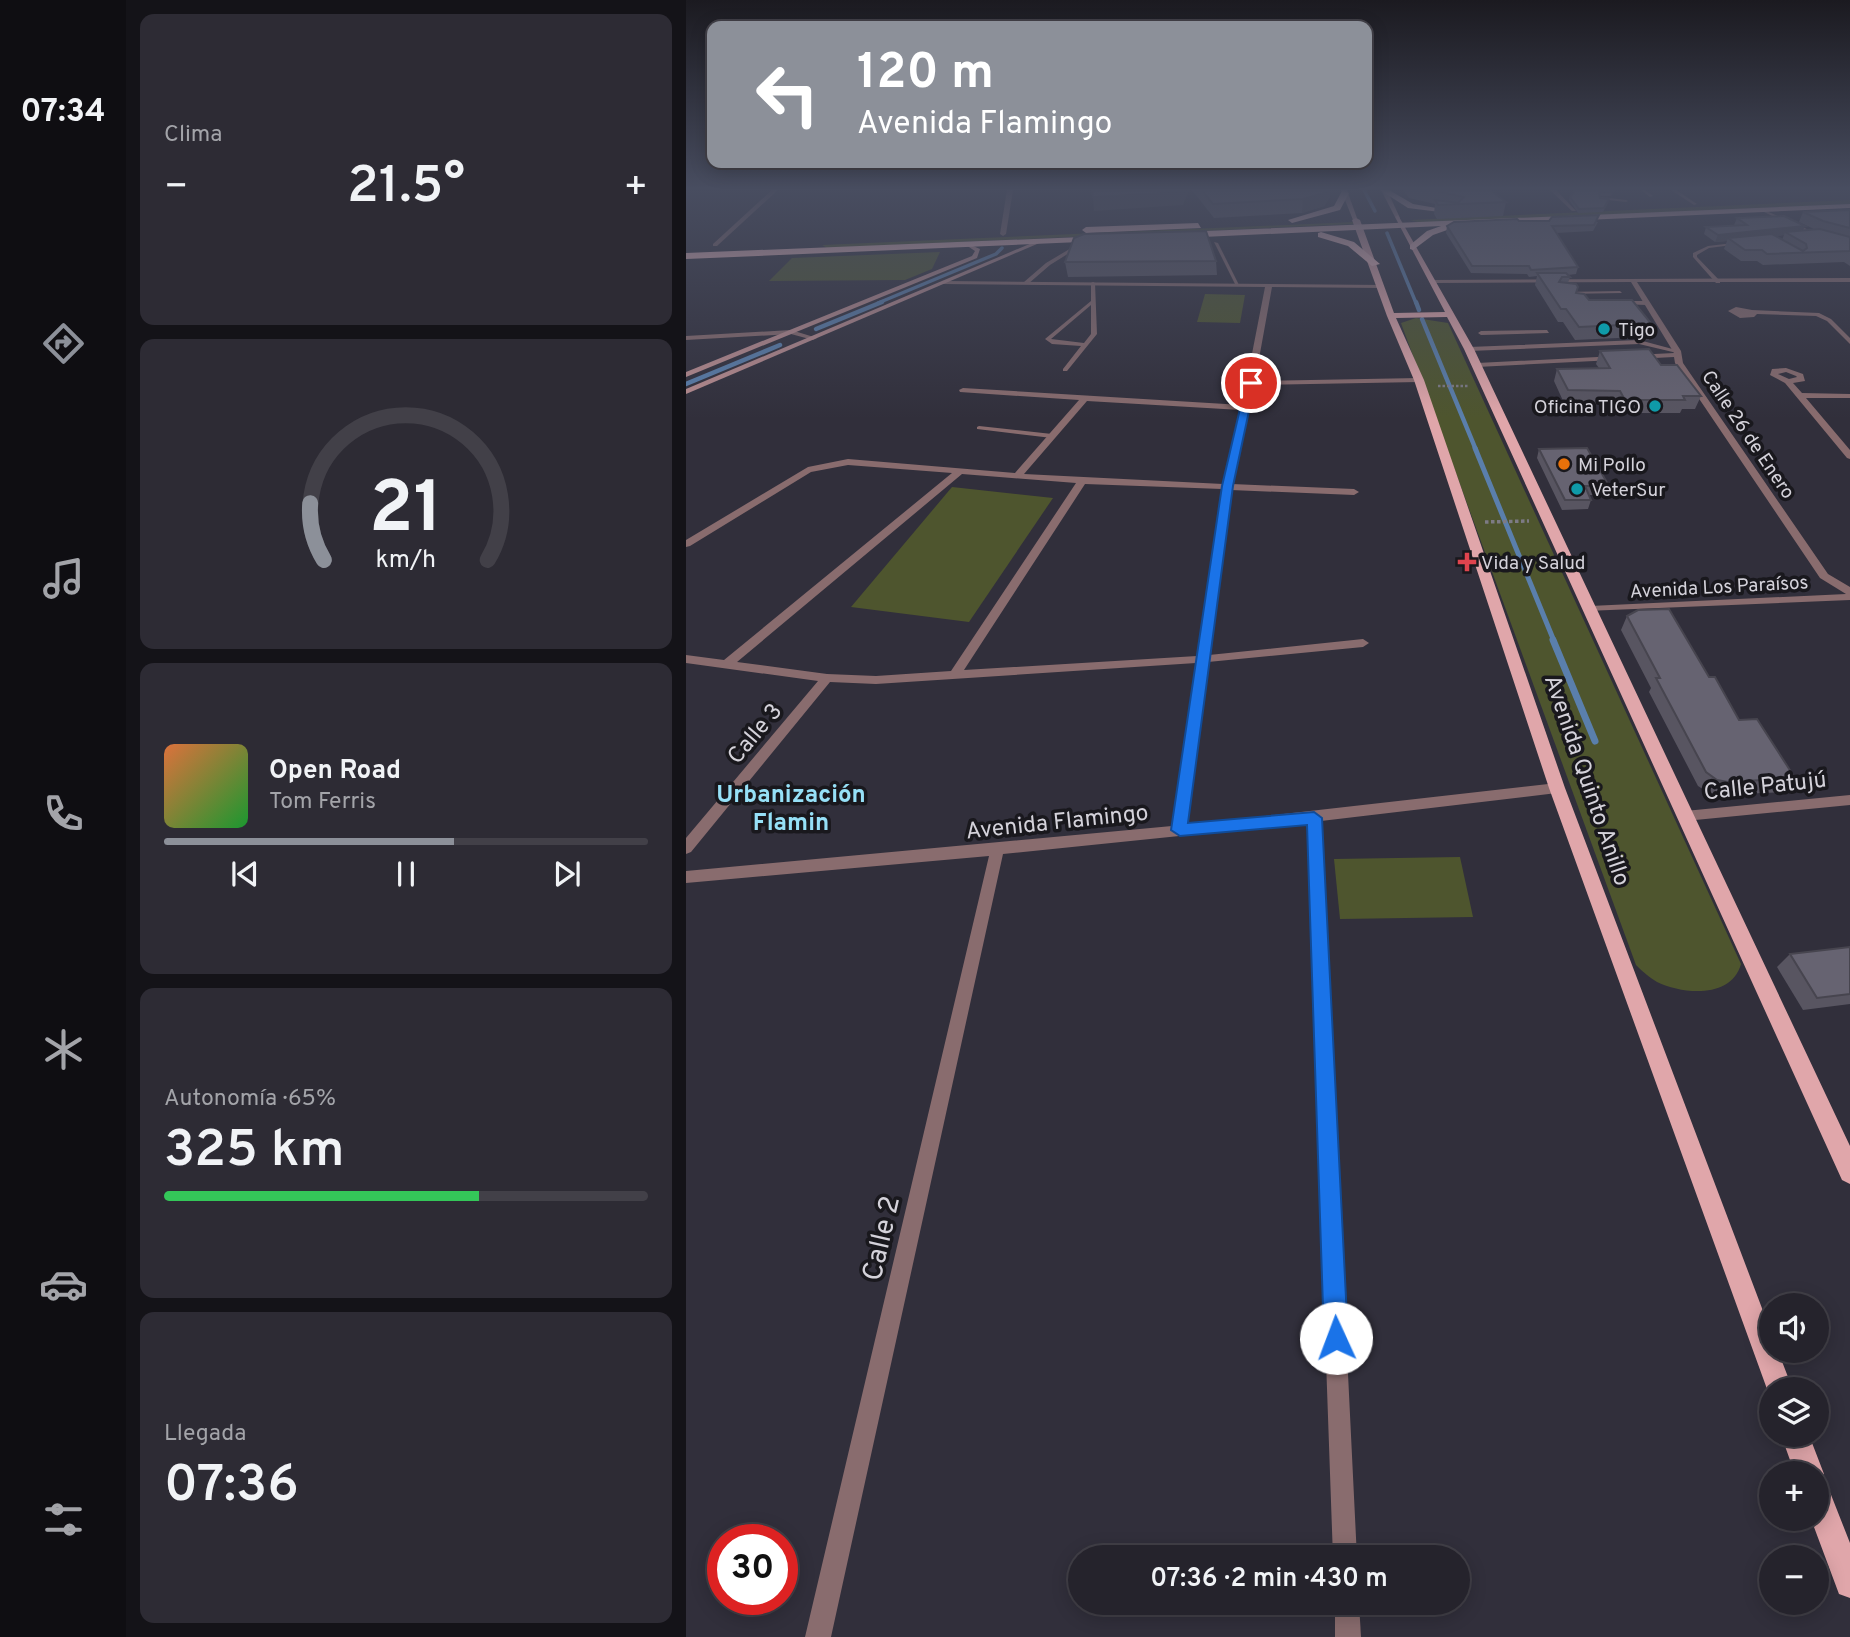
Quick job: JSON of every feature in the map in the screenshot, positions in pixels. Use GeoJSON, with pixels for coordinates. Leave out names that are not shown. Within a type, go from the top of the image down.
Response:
{"type":"FeatureCollection","features":[{"type":"Feature","properties":{"kind":"main road","name":"Avenida Quinto Anillo"},"geometry":{"type":"LineString","coordinates":[[1375,266],[1391,316],[1427,383],[1557,788],[1774,1377]]}},
{"type":"Feature","properties":{"kind":"main road"},"geometry":{"type":"LineString","coordinates":[[1424,266],[1477,365],[1850,1172]]}},
{"type":"Feature","properties":{"kind":"main road"},"geometry":{"type":"LineString","coordinates":[[1391,316],[1449,314]]}},
{"type":"Feature","properties":{"kind":"main road"},"geometry":{"type":"LineString","coordinates":[[1829,1527],[1850,1583]]}},
{"type":"Feature","properties":{"kind":"street"},"geometry":{"type":"LineString","coordinates":[[686,375],[952,266]]}},
{"type":"Feature","properties":{"kind":"street"},"geometry":{"type":"LineString","coordinates":[[686,392],[982,266]]}},
{"type":"Feature","properties":{"kind":"street"},"geometry":{"type":"LineString","coordinates":[[1432,281],[1634,283],[1850,280]]}},
{"type":"Feature","properties":{"kind":"street"},"geometry":{"type":"LineString","coordinates":[[944,283],[1382,286]]}},
{"type":"Feature","properties":{"kind":"street","name":"Calle 26 de Enero"},"geometry":{"type":"LineString","coordinates":[[1634,283],[1678,353],[1679,363],[1824,576],[1850,595]]}},
{"type":"Feature","properties":{"kind":"street"},"geometry":{"type":"LineString","coordinates":[[1180,830],[1227,486],[1246,408],[1269,285]]}},
{"type":"Feature","properties":{"kind":"street"},"geometry":{"type":"LineString","coordinates":[[1753,312],[1817,314],[1829,320],[1850,342]]}},
{"type":"Feature","properties":{"kind":"street"},"geometry":{"type":"LineString","coordinates":[[686,338],[792,332],[813,338]]}},
{"type":"Feature","properties":{"kind":"street"},"geometry":{"type":"LineString","coordinates":[[1477,365],[1678,353]]}},
{"type":"Feature","properties":{"kind":"street"},"geometry":{"type":"LineString","coordinates":[[1788,381],[1850,456]]}},
{"type":"Feature","properties":{"kind":"street"},"geometry":{"type":"LineString","coordinates":[[1251,383],[1427,383]]}},
{"type":"Feature","properties":{"kind":"street"},"geometry":{"type":"LineString","coordinates":[[963,390],[1246,408]]}},
{"type":"Feature","properties":{"kind":"street"},"geometry":{"type":"LineString","coordinates":[[1800,395],[1850,396]]}},
{"type":"Feature","properties":{"kind":"street"},"geometry":{"type":"LineString","coordinates":[[1017,477],[1084,399]]}},
{"type":"Feature","properties":{"kind":"street"},"geometry":{"type":"LineString","coordinates":[[686,544],[808,470],[848,462],[1082,481],[1354,492]]}},
{"type":"Feature","properties":{"kind":"street"},"geometry":{"type":"LineString","coordinates":[[726,665],[958,473]]}},
{"type":"Feature","properties":{"kind":"street"},"geometry":{"type":"LineString","coordinates":[[954,676],[1082,481]]}},
{"type":"Feature","properties":{"kind":"street","name":"Avenida Los Paraísos"},"geometry":{"type":"LineString","coordinates":[[1590,609],[1850,595]]}},
{"type":"Feature","properties":{"kind":"street"},"geometry":{"type":"LineString","coordinates":[[686,659],[827,678],[876,680],[1203,659],[1363,643]]}},
{"type":"Feature","properties":{"kind":"street","name":"Calle 3"},"geometry":{"type":"LineString","coordinates":[[686,848],[827,678]]}},
{"type":"Feature","properties":{"kind":"street","name":"Avenida Flamingo"},"geometry":{"type":"LineString","coordinates":[[686,877],[998,851],[1314,818],[1557,788]]}},
{"type":"Feature","properties":{"kind":"street","name":"Calle Patujú"},"geometry":{"type":"LineString","coordinates":[[1685,816],[1850,800]]}},
{"type":"Feature","properties":{"kind":"street"},"geometry":{"type":"LineString","coordinates":[[1314,818],[1344,1545]]}},
{"type":"Feature","properties":{"kind":"street","name":"Calle 2"},"geometry":{"type":"LineString","coordinates":[[818,1637],[998,851]]}},
{"type":"Feature","properties":{"kind":"street"},"geometry":{"type":"LineString","coordinates":[[1347,1615],[1348,1637]]}},
{"type":"Feature","properties":{"kind":"lane"},"geometry":{"type":"LineString","coordinates":[[1026,283],[1047,266]]}},
{"type":"Feature","properties":{"kind":"lane"},"geometry":{"type":"LineString","coordinates":[[1228,266],[1237,284]]}},
{"type":"Feature","properties":{"kind":"lane"},"geometry":{"type":"LineString","coordinates":[[1704,266],[1718,282]]}},
{"type":"Feature","properties":{"kind":"lane"},"geometry":{"type":"LineString","coordinates":[[1065,369],[1094,334],[1091,302],[1093,283]]}},
{"type":"Feature","properties":{"kind":"lane"},"geometry":{"type":"LineString","coordinates":[[1560,293],[1620,292]]}},
{"type":"Feature","properties":{"kind":"lane"},"geometry":{"type":"LineString","coordinates":[[1581,293],[1589,303]]}},
{"type":"Feature","properties":{"kind":"lane"},"geometry":{"type":"LineString","coordinates":[[1085,345],[1052,342],[1048,339],[1091,302]]}},
{"type":"Feature","properties":{"kind":"lane"},"geometry":{"type":"LineString","coordinates":[[1612,303],[1647,303]]}},
{"type":"Feature","properties":{"kind":"lane"},"geometry":{"type":"LineString","coordinates":[[1618,310],[1631,309]]}},
{"type":"Feature","properties":{"kind":"lane"},"geometry":{"type":"LineString","coordinates":[[1524,332],[1534,346]]}},
{"type":"Feature","properties":{"kind":"lane"},"geometry":{"type":"LineString","coordinates":[[1481,333],[1547,332]]}},
{"type":"Feature","properties":{"kind":"lane"},"geometry":{"type":"LineString","coordinates":[[1469,349],[1639,342],[1678,353]]}},
{"type":"Feature","properties":{"kind":"lane"},"geometry":{"type":"LineString","coordinates":[[979,428],[1052,436]]}},
{"type":"Feature","properties":{"kind":"path"},"geometry":{"type":"LineString","coordinates":[[1427,383],[1460,386]]}},
{"type":"Feature","properties":{"kind":"path"},"geometry":{"type":"LineString","coordinates":[[1490,522],[1520,521]]}},
{"type":"Feature","properties":{"kind":"green space"},"geometry":{"type":"Polygon","coordinates":[[[784,266],[933,266],[905,280],[769,281],[784,266]]]}},
{"type":"Feature","properties":{"kind":"green space"},"geometry":{"type":"Polygon","coordinates":[[[1205,294],[1245,295],[1240,323],[1197,322],[1205,294]]]}},
{"type":"Feature","properties":{"kind":"green space"},"geometry":{"type":"Polygon","coordinates":[[[1416,318],[1448,323],[1741,964],[1736,975],[1718,988],[1693,991],[1668,986],[1654,980],[1636,965],[1401,323],[1416,318]]]}},
{"type":"Feature","properties":{"kind":"green space"},"geometry":{"type":"Polygon","coordinates":[[[952,487],[1053,498],[969,622],[851,607],[952,487]]]}},
{"type":"Feature","properties":{"kind":"green space"},"geometry":{"type":"Polygon","coordinates":[[[1460,857],[1473,917],[1340,919],[1334,859],[1460,857]]]}},
{"type":"Feature","properties":{"kind":"building"},"geometry":{"type":"Polygon","coordinates":[[[1529,266],[1578,267],[1531,270],[1529,266]]]}},
{"type":"Feature","properties":{"kind":"building"},"geometry":{"type":"Polygon","coordinates":[[[1537,273],[1566,273],[1570,277],[1562,277],[1559,282],[1576,284],[1576,293],[1584,294],[1589,300],[1632,300],[1654,327],[1643,324],[1579,327],[1566,309],[1561,309],[1537,273]]]}},
{"type":"Feature","properties":{"kind":"building"},"geometry":{"type":"Polygon","coordinates":[[[1649,349],[1661,365],[1677,365],[1701,396],[1683,396],[1685,400],[1625,400],[1620,391],[1568,390],[1557,369],[1610,368],[1600,351],[1649,349]]]}},
{"type":"Feature","properties":{"kind":"building"},"geometry":{"type":"Polygon","coordinates":[[[1587,448],[1609,486],[1585,486],[1591,500],[1565,500],[1539,449],[1587,448]]]}},
{"type":"Feature","properties":{"kind":"building"},"geometry":{"type":"Polygon","coordinates":[[[1669,609],[1709,677],[1715,677],[1739,720],[1757,719],[1795,778],[1728,782],[1717,780],[1706,772],[1656,678],[1660,678],[1627,616],[1638,610],[1669,609]]]}},
{"type":"Feature","properties":{"kind":"building"},"geometry":{"type":"Polygon","coordinates":[[[1850,947],[1850,994],[1817,998],[1790,954],[1850,947]]]}},
{"type":"Feature","properties":{"kind":"waterway"},"geometry":{"type":"LineString","coordinates":[[878,303],[966,266]]}},
{"type":"Feature","properties":{"kind":"waterway"},"geometry":{"type":"LineString","coordinates":[[1401,266],[1416,303]]}},
{"type":"Feature","properties":{"kind":"waterway"},"geometry":{"type":"LineString","coordinates":[[816,329],[882,302]]}},
{"type":"Feature","properties":{"kind":"waterway"},"geometry":{"type":"LineString","coordinates":[[1416,302],[1419,310]]}},
{"type":"Feature","properties":{"kind":"waterway"},"geometry":{"type":"LineString","coordinates":[[1422,319],[1476,450]]}},
{"type":"Feature","properties":{"kind":"waterway"},"geometry":{"type":"LineString","coordinates":[[686,384],[780,345]]}},
{"type":"Feature","properties":{"kind":"waterway"},"geometry":{"type":"LineString","coordinates":[[1475,448],[1554,641]]}},
{"type":"Feature","properties":{"kind":"waterway"},"geometry":{"type":"LineString","coordinates":[[1553,640],[1595,741]]}},
{"type":"Feature","properties":{"kind":"place","name":"Tigo"},"geometry":{"type":"Point","coordinates":[1604,329]}},
{"type":"Feature","properties":{"kind":"place","name":"Oficina TIGO"},"geometry":{"type":"Point","coordinates":[1655,406]}},
{"type":"Feature","properties":{"kind":"place","name":"Mi Pollo"},"geometry":{"type":"Point","coordinates":[1564,464]}},
{"type":"Feature","properties":{"kind":"place","name":"VeterSur"},"geometry":{"type":"Point","coordinates":[1577,489]}},
{"type":"Feature","properties":{"kind":"place","name":"Vida y Salud"},"geometry":{"type":"Point","coordinates":[1467,562]}},
{"type":"Feature","properties":{"kind":"district","name":"Urbanización Flamin"},"geometry":{"type":"Point","coordinates":[791,808]}},
{"type":"Feature","properties":{"kind":"route"},"geometry":{"type":"LineString","coordinates":[[1251,383],[1227,486],[1180,830],[1314,818],[1336,1338]]}}]}
